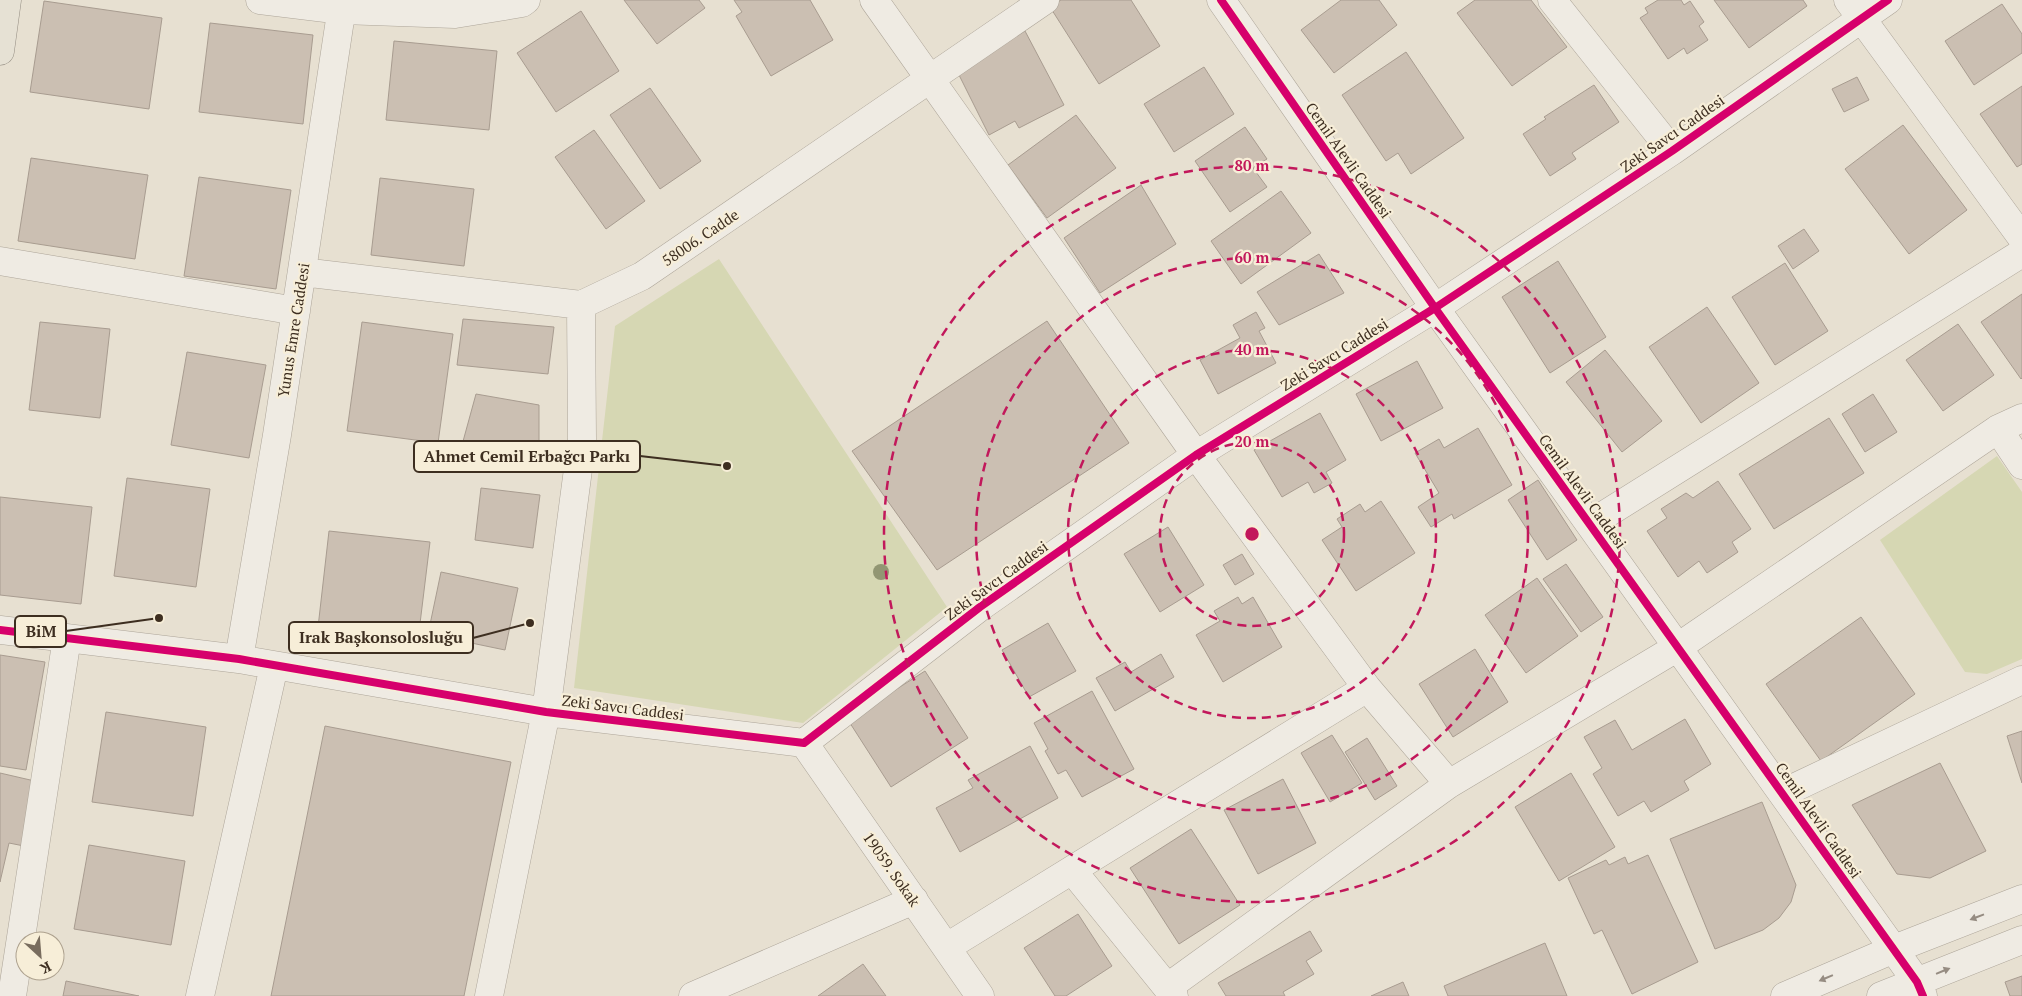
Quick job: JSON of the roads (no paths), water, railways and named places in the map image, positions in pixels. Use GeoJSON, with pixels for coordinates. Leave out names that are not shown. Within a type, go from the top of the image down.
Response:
{"type":"FeatureCollection","features":[{"type":"Feature","properties":{"kind":"main road"},"geometry":{"type":"LineString","coordinates":[[0,51],[7,0]]}},
{"type":"Feature","properties":{"kind":"street"},"geometry":{"type":"LineString","coordinates":[[260,0],[455,14],[522,3],[526,0]]}},
{"type":"Feature","properties":{"kind":"street"},"geometry":{"type":"LineString","coordinates":[[874,0],[1196,455],[1367,688],[1449,784]]}},
{"type":"Feature","properties":{"kind":"street","name":"58006. Cadde"},"geometry":{"type":"LineString","coordinates":[[581,305],[642,276],[1045,0]]}},
{"type":"Feature","properties":{"kind":"street","name":"Cemil Alevli Caddesi"},"geometry":{"type":"LineString","coordinates":[[1221,0],[1435,308],[1783,793],[1894,949],[1920,989]]}},
{"type":"Feature","properties":{"kind":"street"},"geometry":{"type":"LineString","coordinates":[[1552,0],[1672,151]]}},
{"type":"Feature","properties":{"kind":"street","name":"Zeki Savcı Caddesi"},"geometry":{"type":"LineString","coordinates":[[0,630],[239,660],[546,712],[804,743],[980,607],[1196,455],[1435,308],[1672,151],[1855,9],[1888,0]]}},
{"type":"Feature","properties":{"kind":"street","name":"Yunus Emre Caddesi"},"geometry":{"type":"LineString","coordinates":[[239,660],[277,435],[343,5]]}},
{"type":"Feature","properties":{"kind":"street"},"geometry":{"type":"LineString","coordinates":[[1855,9],[2022,238]]}},
{"type":"Feature","properties":{"kind":"street"},"geometry":{"type":"LineString","coordinates":[[1590,524],[2022,253]]}},
{"type":"Feature","properties":{"kind":"street"},"geometry":{"type":"LineString","coordinates":[[0,261],[296,311]]}},
{"type":"Feature","properties":{"kind":"street"},"geometry":{"type":"LineString","coordinates":[[302,272],[581,305],[582,438],[546,712],[490,996]]}},
{"type":"Feature","properties":{"kind":"street"},"geometry":{"type":"LineString","coordinates":[[1072,870],[1171,991],[1449,784],[1678,647],[1998,430],[2022,418]]}},
{"type":"Feature","properties":{"kind":"street"},"geometry":{"type":"LineString","coordinates":[[1998,430],[2022,465]]}},
{"type":"Feature","properties":{"kind":"street"},"geometry":{"type":"LineString","coordinates":[[12,996],[67,638]]}},
{"type":"Feature","properties":{"kind":"street"},"geometry":{"type":"LineString","coordinates":[[200,996],[274,666]]}},
{"type":"Feature","properties":{"kind":"street"},"geometry":{"type":"LineString","coordinates":[[1783,793],[2022,680]]}},
{"type":"Feature","properties":{"kind":"street"},"geometry":{"type":"LineString","coordinates":[[947,947],[1367,688]]}},
{"type":"Feature","properties":{"kind":"street","name":"19059. Sokak"},"geometry":{"type":"LineString","coordinates":[[804,743],[980,996]]}},
{"type":"Feature","properties":{"kind":"street"},"geometry":{"type":"LineString","coordinates":[[1785,996],[1894,949],[2022,899]]}},
{"type":"Feature","properties":{"kind":"street"},"geometry":{"type":"LineString","coordinates":[[693,996],[914,900]]}},
{"type":"Feature","properties":{"kind":"street"},"geometry":{"type":"LineString","coordinates":[[1881,996],[1920,989],[2022,940]]}},
{"type":"Feature","properties":{"kind":"place","name":"Ahmet Cemil Erbağcı Parkı"},"geometry":{"type":"Point","coordinates":[727,466]}},
{"type":"Feature","properties":{"kind":"place","name":"BiM"},"geometry":{"type":"Point","coordinates":[159,618]}},
{"type":"Feature","properties":{"kind":"place","name":"Irak Başkonsolosluğu"},"geometry":{"type":"Point","coordinates":[530,623]}}]}
